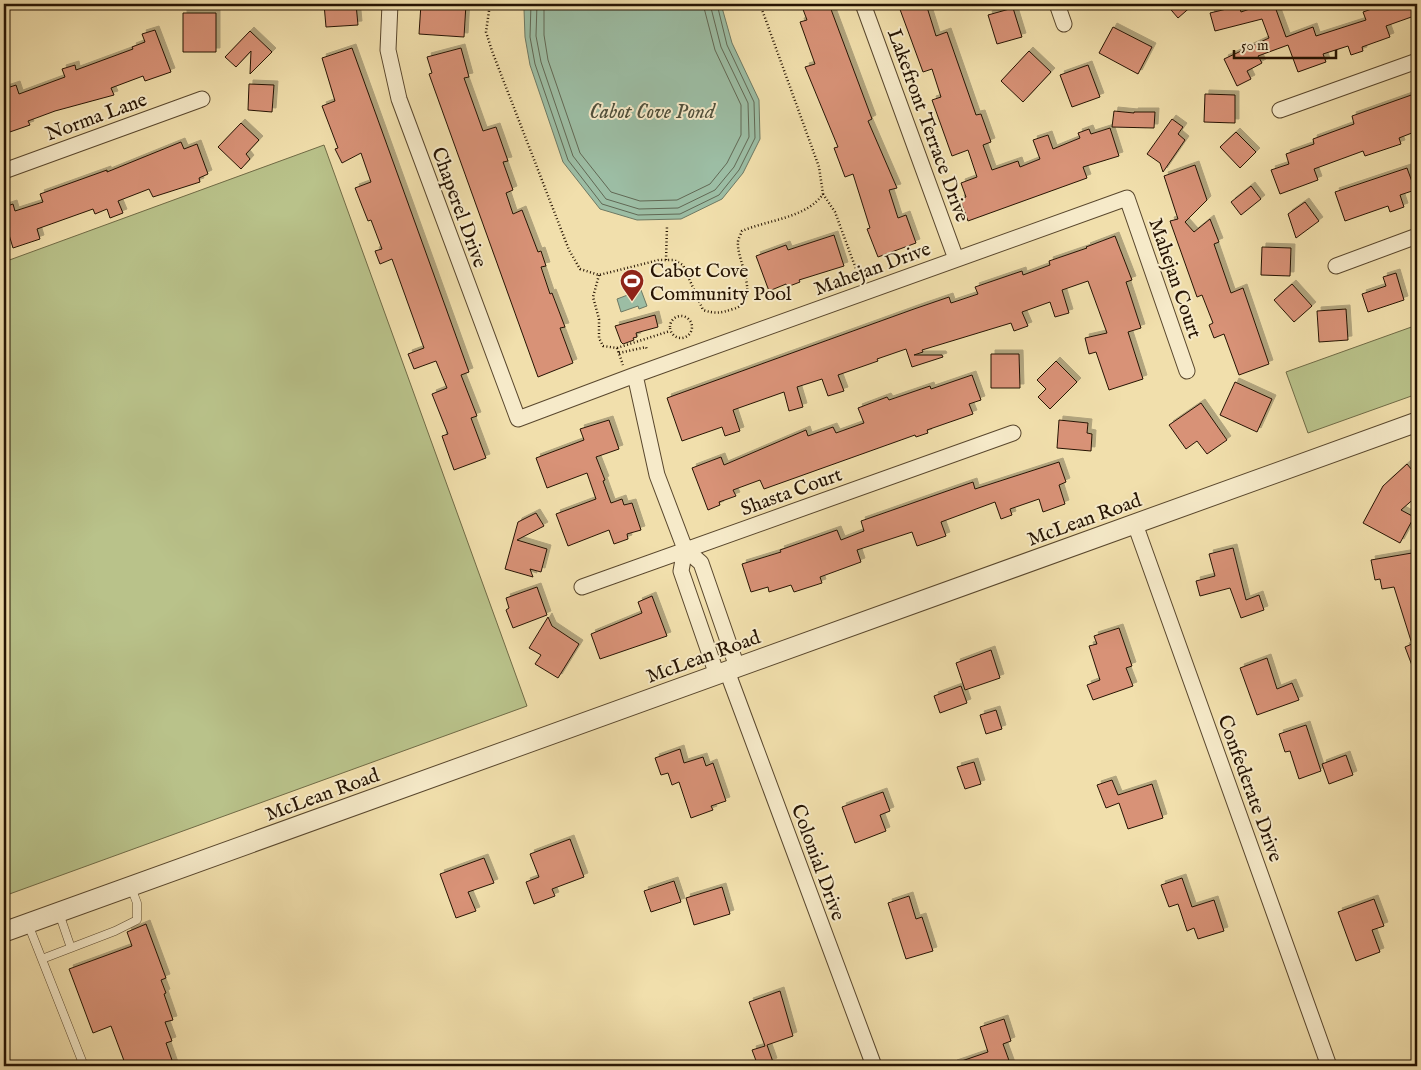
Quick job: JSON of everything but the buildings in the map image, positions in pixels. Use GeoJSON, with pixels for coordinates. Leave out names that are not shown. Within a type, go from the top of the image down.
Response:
{"type":"FeatureCollection","features":[{"type":"Feature","properties":{"kind":"street","name":"Chaperel Drive"},"geometry":{"type":"LineString","coordinates":[[390,4],[388,50],[399,99],[518,420]]}},
{"type":"Feature","properties":{"kind":"street","name":"Lakefront Terrace Drive"},"geometry":{"type":"LineString","coordinates":[[864,4],[956,259]]}},
{"type":"Feature","properties":{"kind":"street"},"geometry":{"type":"LineString","coordinates":[[1057,4],[1064,24]]}},
{"type":"Feature","properties":{"kind":"street"},"geometry":{"type":"LineString","coordinates":[[1280,110],[1417,61]]}},
{"type":"Feature","properties":{"kind":"street","name":"Norma Lane"},"geometry":{"type":"LineString","coordinates":[[4,171],[202,99]]}},
{"type":"Feature","properties":{"kind":"street","name":"Mahejan Drive"},"geometry":{"type":"LineString","coordinates":[[518,420],[635,375],[1127,198]]}},
{"type":"Feature","properties":{"kind":"street","name":"Mahejan Court"},"geometry":{"type":"LineString","coordinates":[[1127,198],[1187,371]]}},
{"type":"Feature","properties":{"kind":"street"},"geometry":{"type":"LineString","coordinates":[[1336,266],[1417,236]]}},
{"type":"Feature","properties":{"kind":"street"},"geometry":{"type":"LineString","coordinates":[[635,375],[657,475],[684,549],[681,571],[727,671]]}},
{"type":"Feature","properties":{"kind":"street","name":"McLean Road"},"geometry":{"type":"LineString","coordinates":[[4,932],[1417,422]]}},
{"type":"Feature","properties":{"kind":"street","name":"Shasta Court"},"geometry":{"type":"LineString","coordinates":[[582,587],[1013,433]]}},
{"type":"Feature","properties":{"kind":"street","name":"Confederate Drive"},"geometry":{"type":"LineString","coordinates":[[1135,524],[1329,1066]]}},
{"type":"Feature","properties":{"kind":"street"},"geometry":{"type":"LineString","coordinates":[[684,549],[701,563],[727,671]]}},
{"type":"Feature","properties":{"kind":"street","name":"Colonial Drive"},"geometry":{"type":"LineString","coordinates":[[727,671],[874,1066]]}},
{"type":"Feature","properties":{"kind":"lane"},"geometry":{"type":"LineString","coordinates":[[42,959],[115,931],[137,920],[137,903],[131,887]]}},
{"type":"Feature","properties":{"kind":"lane"},"geometry":{"type":"LineString","coordinates":[[59,913],[71,948]]}},
{"type":"Feature","properties":{"kind":"lane"},"geometry":{"type":"LineString","coordinates":[[28,924],[84,1066]]}},
{"type":"Feature","properties":{"kind":"path"},"geometry":{"type":"LineString","coordinates":[[490,4],[486,32],[518,124],[569,250],[580,269],[599,275],[666,260],[674,260],[683,265],[703,310],[717,314],[739,308],[747,296],[744,266],[738,243],[742,231],[817,204],[823,194]]}},
{"type":"Feature","properties":{"kind":"path"},"geometry":{"type":"LineString","coordinates":[[760,4],[819,167],[823,194],[835,212],[860,282]]}},
{"type":"Feature","properties":{"kind":"path"},"geometry":{"type":"LineString","coordinates":[[666,260],[668,226]]}},
{"type":"Feature","properties":{"kind":"path"},"geometry":{"type":"LineString","coordinates":[[599,275],[593,297],[599,319],[599,338],[603,346],[617,348],[670,331]]}},
{"type":"Feature","properties":{"kind":"path"},"geometry":{"type":"LineString","coordinates":[[678,316],[685,317],[690,322],[690,332],[685,337],[675,337],[670,331],[670,324],[678,316]]}},
{"type":"Feature","properties":{"kind":"path"},"geometry":{"type":"LineString","coordinates":[[619,352],[646,347],[647,350]]}},
{"type":"Feature","properties":{"kind":"path"},"geometry":{"type":"LineString","coordinates":[[617,348],[623,365]]}},
{"type":"Feature","properties":{"kind":"shaded area"},"geometry":{"type":"Polygon","coordinates":[[[324,145],[527,706],[4,896],[4,262],[324,145]]]}},
{"type":"Feature","properties":{"kind":"shaded area"},"geometry":{"type":"Polygon","coordinates":[[[1417,325],[1417,394],[1308,433],[1286,372],[1417,325]]]}},
{"type":"Feature","properties":{"kind":"water","name":"Cabot Cove Pond"},"geometry":{"type":"Polygon","coordinates":[[[526,4],[721,4],[732,43],[759,100],[760,139],[743,173],[722,199],[681,219],[637,220],[600,209],[563,162],[530,65],[525,37],[524,9],[526,4]]]}},
{"type":"Feature","properties":{"kind":"water","name":"Cabot Cove Community Pool"},"geometry":{"type":"Polygon","coordinates":[[[641,290],[647,306],[639,309],[638,306],[621,312],[617,299],[641,290]]]}},
{"type":"Feature","properties":{"kind":"place","name":"Cabot Cove Community Pool"},"geometry":{"type":"Point","coordinates":[632,302]}}]}
